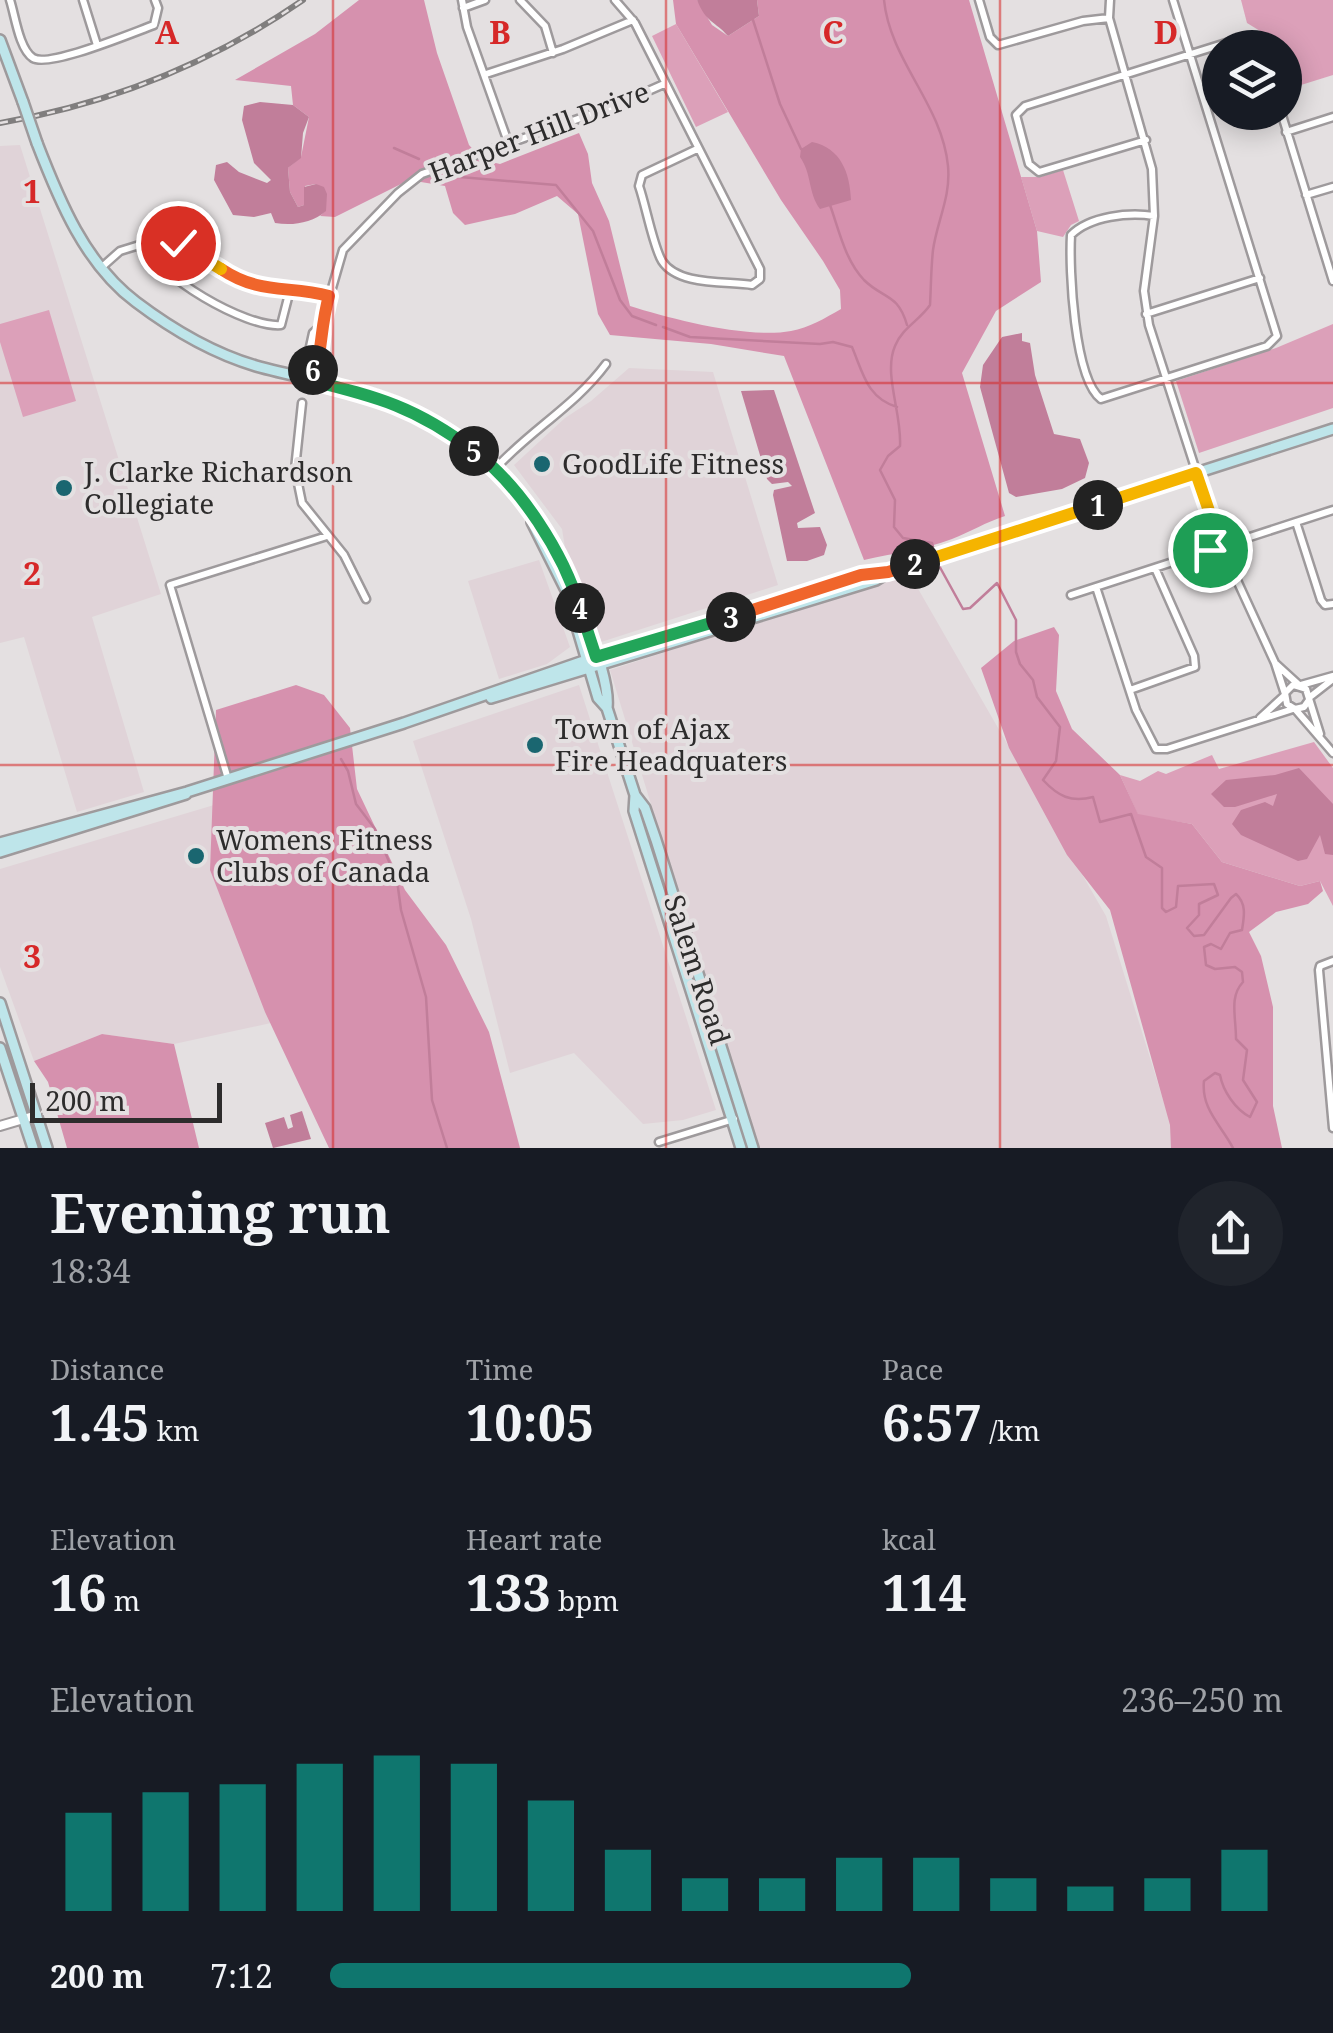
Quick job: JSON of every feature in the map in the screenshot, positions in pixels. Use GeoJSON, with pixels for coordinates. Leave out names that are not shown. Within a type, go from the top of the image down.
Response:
{"type":"FeatureCollection","features":[{"type":"Feature","properties":{"kind":"main road","name":"Salem Road"},"geometry":{"type":"LineString","coordinates":[[0,40],[64,208],[102,267],[131,299],[194,341],[257,366],[310,376],[400,404],[446,429],[494,470],[548,536],[573,585],[598,698],[607,708],[635,796],[634,811],[738,1118],[753,1148]]}},
{"type":"Feature","properties":{"kind":"main road"},"geometry":{"type":"LineString","coordinates":[[0,843],[187,792],[861,575],[888,572],[1333,429]]}},
{"type":"Feature","properties":{"kind":"main road"},"geometry":{"type":"LineString","coordinates":[[0,852],[185,796],[187,792]]}},
{"type":"Feature","properties":{"kind":"main road"},"geometry":{"type":"LineString","coordinates":[[0,1002],[47,1148]]}},
{"type":"Feature","properties":{"kind":"main road"},"geometry":{"type":"LineString","coordinates":[[0,1048],[33,1148]]}},
{"type":"Feature","properties":{"kind":"main road","name":"Salem Road"},"geometry":{"type":"LineString","coordinates":[[738,1118],[741,1148]]}},
{"type":"Feature","properties":{"kind":"street"},"geometry":{"type":"LineString","coordinates":[[10,0],[25,49],[33,58],[42,60],[154,25],[158,8],[155,0]]}},
{"type":"Feature","properties":{"kind":"street"},"geometry":{"type":"LineString","coordinates":[[83,0],[97,45]]}},
{"type":"Feature","properties":{"kind":"street"},"geometry":{"type":"LineString","coordinates":[[485,0],[463,4],[508,142]]}},
{"type":"Feature","properties":{"kind":"street"},"geometry":{"type":"LineString","coordinates":[[520,0],[545,26],[552,53]]}},
{"type":"Feature","properties":{"kind":"street"},"geometry":{"type":"LineString","coordinates":[[615,0],[633,20],[760,268],[760,279],[752,285],[685,277],[662,261],[639,186],[642,175],[697,150]]}},
{"type":"Feature","properties":{"kind":"street"},"geometry":{"type":"LineString","coordinates":[[978,0],[990,37],[998,46],[1083,20],[1109,18]]}},
{"type":"Feature","properties":{"kind":"street"},"geometry":{"type":"LineString","coordinates":[[1110,0],[1109,18],[1154,177],[1154,216],[1144,272],[1146,314],[1221,546],[1275,664],[1287,704],[1320,734],[1333,753]]}},
{"type":"Feature","properties":{"kind":"street"},"geometry":{"type":"LineString","coordinates":[[1154,216],[1123,214],[1074,232],[1070,241],[1074,323],[1096,396],[1108,398],[1275,341],[1277,331],[1173,0]]}},
{"type":"Feature","properties":{"kind":"street"},"geometry":{"type":"LineString","coordinates":[[486,74],[552,53],[633,20]]}},
{"type":"Feature","properties":{"kind":"street"},"geometry":{"type":"LineString","coordinates":[[1146,140],[1044,172],[1029,164],[1016,122],[1019,110],[1202,50]]}},
{"type":"Feature","properties":{"kind":"street","name":"Harper Hill Drive"},"geometry":{"type":"LineString","coordinates":[[310,376],[307,361],[314,334],[321,326],[344,250],[398,192],[422,174],[612,107],[664,84]]}},
{"type":"Feature","properties":{"kind":"street"},"geometry":{"type":"LineString","coordinates":[[1333,117],[1286,132],[1330,257],[1333,281]]}},
{"type":"Feature","properties":{"kind":"street"},"geometry":{"type":"LineString","coordinates":[[1306,196],[1333,187]]}},
{"type":"Feature","properties":{"kind":"street"},"geometry":{"type":"LineString","coordinates":[[102,267],[120,251],[166,238],[237,279],[262,288],[307,289],[329,296]]}},
{"type":"Feature","properties":{"kind":"street"},"geometry":{"type":"LineString","coordinates":[[144,242],[147,250],[184,284],[254,320],[280,325],[290,290]]}},
{"type":"Feature","properties":{"kind":"street"},"geometry":{"type":"LineString","coordinates":[[1146,314],[1260,278]]}},
{"type":"Feature","properties":{"kind":"street"},"geometry":{"type":"LineString","coordinates":[[494,470],[530,433],[576,398],[606,364]]}},
{"type":"Feature","properties":{"kind":"street"},"geometry":{"type":"LineString","coordinates":[[302,402],[294,468],[302,502],[344,555],[366,599]]}},
{"type":"Feature","properties":{"kind":"street"},"geometry":{"type":"LineString","coordinates":[[1071,595],[1333,510]]}},
{"type":"Feature","properties":{"kind":"street"},"geometry":{"type":"LineString","coordinates":[[1296,522],[1321,600],[1325,605],[1333,604]]}},
{"type":"Feature","properties":{"kind":"street"},"geometry":{"type":"LineString","coordinates":[[228,779],[170,585],[327,536]]}},
{"type":"Feature","properties":{"kind":"street"},"geometry":{"type":"LineString","coordinates":[[1130,690],[1188,672],[1196,664],[1156,568]]}},
{"type":"Feature","properties":{"kind":"street"},"geometry":{"type":"LineString","coordinates":[[1096,587],[1130,690],[1152,744],[1161,750],[1304,707],[1333,677]]}},
{"type":"Feature","properties":{"kind":"street"},"geometry":{"type":"LineString","coordinates":[[1275,664],[1307,690],[1320,734]]}},
{"type":"Feature","properties":{"kind":"street"},"geometry":{"type":"LineString","coordinates":[[1260,718],[1290,687],[1333,677]]}},
{"type":"Feature","properties":{"kind":"street"},"geometry":{"type":"LineString","coordinates":[[1333,960],[1319,970],[1329,1031],[1333,1128]]}},
{"type":"Feature","properties":{"kind":"street"},"geometry":{"type":"LineString","coordinates":[[0,1126],[36,1115]]}},
{"type":"Feature","properties":{"kind":"street"},"geometry":{"type":"LineString","coordinates":[[659,1142],[738,1118]]}},
{"type":"Feature","properties":{"kind":"shaded area"},"geometry":{"type":"Polygon","coordinates":[[[359,0],[424,0],[437,53],[469,145],[483,160],[500,164],[579,133],[588,154],[592,183],[609,221],[630,306],[710,326],[773,333],[804,328],[841,309],[840,290],[676,24],[673,0],[697,0],[712,25],[728,36],[759,16],[757,0],[969,0],[1037,231],[1041,282],[996,311],[962,373],[1005,516],[941,543],[864,560],[784,356],[711,344],[610,335],[598,314],[578,214],[557,196],[515,214],[465,225],[453,213],[445,186],[409,180],[335,217],[320,216],[326,210],[316,184],[305,186],[304,205],[298,207],[290,192],[288,168],[301,157],[309,117],[293,105],[291,86],[235,80],[315,34],[359,0]]]}},
{"type":"Feature","properties":{"kind":"shaded area"},"geometry":{"type":"Polygon","coordinates":[[[697,0],[757,0],[759,16],[728,36],[707,18],[697,0]]]}},
{"type":"Feature","properties":{"kind":"shaded area"},"geometry":{"type":"Polygon","coordinates":[[[1241,0],[1333,0],[1333,75],[1302,85],[1302,30],[1258,30],[1247,23],[1241,0]]]}},
{"type":"Feature","properties":{"kind":"shaded area"},"geometry":{"type":"Polygon","coordinates":[[[676,24],[728,112],[696,127],[652,36],[676,24]]]}},
{"type":"Feature","properties":{"kind":"shaded area"},"geometry":{"type":"Polygon","coordinates":[[[260,102],[293,105],[309,117],[301,158],[288,168],[290,192],[298,207],[304,205],[304,187],[324,187],[326,211],[315,218],[282,224],[275,223],[271,213],[254,217],[233,215],[214,180],[216,165],[227,162],[239,172],[267,183],[271,180],[254,163],[242,120],[244,106],[260,102]]]}},
{"type":"Feature","properties":{"kind":"shaded area"},"geometry":{"type":"Polygon","coordinates":[[[812,142],[830,150],[842,163],[851,200],[820,209],[800,157],[801,149],[812,142]]]}},
{"type":"Feature","properties":{"kind":"shaded area"},"geometry":{"type":"Polygon","coordinates":[[[20,145],[161,594],[92,617],[144,792],[77,812],[24,637],[0,643],[0,146],[20,145]]]}},
{"type":"Feature","properties":{"kind":"shaded area"},"geometry":{"type":"Polygon","coordinates":[[[1063,170],[1079,221],[1063,237],[1037,231],[1021,177],[1040,177],[1063,170]]]}},
{"type":"Feature","properties":{"kind":"shaded area"},"geometry":{"type":"Polygon","coordinates":[[[49,310],[76,401],[23,417],[0,342],[0,324],[49,310]]]}},
{"type":"Feature","properties":{"kind":"shaded area"},"geometry":{"type":"Polygon","coordinates":[[[1333,324],[1333,408],[1199,453],[1176,381],[1276,348],[1333,324]]]}},
{"type":"Feature","properties":{"kind":"shaded area"},"geometry":{"type":"Polygon","coordinates":[[[1022,333],[1022,341],[1030,343],[1035,375],[1054,434],[1080,439],[1089,463],[1085,478],[1062,489],[1016,497],[1009,493],[980,387],[983,365],[1002,337],[1022,333]]]}},
{"type":"Feature","properties":{"kind":"shaded area"},"geometry":{"type":"Polygon","coordinates":[[[629,368],[713,372],[778,585],[598,643],[567,560],[562,529],[514,465],[565,418],[629,368]]]}},
{"type":"Feature","properties":{"kind":"shaded area"},"geometry":{"type":"Polygon","coordinates":[[[774,390],[815,513],[797,523],[798,528],[820,527],[827,545],[824,555],[807,561],[787,561],[773,495],[774,490],[792,486],[788,482],[772,484],[767,479],[741,391],[774,390]]]}},
{"type":"Feature","properties":{"kind":"shaded area"},"geometry":{"type":"Polygon","coordinates":[[[539,560],[570,647],[547,664],[499,679],[468,581],[539,560]]]}},
{"type":"Feature","properties":{"kind":"shaded area"},"geometry":{"type":"Polygon","coordinates":[[[909,573],[1106,916],[1178,1148],[756,1148],[610,670],[909,573]]]}},
{"type":"Feature","properties":{"kind":"shaded area"},"geometry":{"type":"Polygon","coordinates":[[[1054,627],[1059,635],[1056,691],[1072,729],[1120,775],[1138,814],[1192,824],[1222,862],[1300,886],[1320,881],[1323,891],[1308,904],[1276,912],[1249,932],[1261,956],[1273,1007],[1273,1106],[1282,1148],[1171,1148],[1170,1125],[1110,910],[1067,855],[1009,748],[981,668],[1014,641],[1054,627]]]}},
{"type":"Feature","properties":{"kind":"shaded area"},"geometry":{"type":"Polygon","coordinates":[[[296,685],[324,695],[350,728],[357,789],[405,890],[446,945],[489,1032],[520,1148],[329,1148],[265,1012],[210,870],[216,710],[296,685]]]}},
{"type":"Feature","properties":{"kind":"shaded area"},"geometry":{"type":"Polygon","coordinates":[[[579,685],[716,1110],[683,1120],[643,1124],[574,1053],[510,1073],[471,919],[413,741],[579,685]]]}},
{"type":"Feature","properties":{"kind":"shaded area"},"geometry":{"type":"Polygon","coordinates":[[[1314,742],[1333,768],[1333,906],[1320,881],[1300,886],[1222,862],[1192,824],[1138,815],[1120,775],[1140,781],[1158,771],[1166,774],[1212,755],[1219,769],[1314,742]]]}},
{"type":"Feature","properties":{"kind":"shaded area"},"geometry":{"type":"Polygon","coordinates":[[[1299,768],[1333,804],[1333,855],[1325,854],[1320,835],[1307,859],[1298,861],[1241,835],[1232,824],[1241,810],[1265,802],[1273,806],[1277,794],[1224,807],[1211,794],[1226,780],[1275,775],[1299,768]]]}},
{"type":"Feature","properties":{"kind":"shaded area"},"geometry":{"type":"Polygon","coordinates":[[[214,805],[210,870],[271,1023],[174,1044],[102,1034],[34,1061],[0,967],[0,869],[214,805]]]}},
{"type":"Feature","properties":{"kind":"shaded area"},"geometry":{"type":"Polygon","coordinates":[[[102,1034],[174,1044],[199,1148],[67,1148],[48,1082],[34,1061],[102,1034]]]}},
{"type":"Feature","properties":{"kind":"shaded area"},"geometry":{"type":"Polygon","coordinates":[[[302,1111],[311,1139],[273,1148],[265,1123],[284,1117],[288,1129],[293,1127],[290,1115],[302,1111]]]}},
{"type":"Feature","properties":{"kind":"waterway"},"geometry":{"type":"LineString","coordinates":[[884,0],[896,43],[936,122],[948,166],[946,199],[933,250],[930,305],[902,334],[892,357],[900,446],[880,470],[895,500],[894,527],[903,538],[932,543],[935,554]]}},
{"type":"Feature","properties":{"kind":"waterway"},"geometry":{"type":"LineString","coordinates":[[753,20],[780,104],[801,149]]}},
{"type":"Feature","properties":{"kind":"waterway"},"geometry":{"type":"LineString","coordinates":[[394,148],[419,159]]}},
{"type":"Feature","properties":{"kind":"waterway"},"geometry":{"type":"LineString","coordinates":[[448,176],[556,185],[593,231],[620,300],[632,316],[656,325]]}},
{"type":"Feature","properties":{"kind":"waterway"},"geometry":{"type":"LineString","coordinates":[[830,205],[857,272],[899,307],[907,325]]}},
{"type":"Feature","properties":{"kind":"waterway"},"geometry":{"type":"LineString","coordinates":[[663,327],[690,337],[833,342],[852,347],[872,391],[897,407]]}},
{"type":"Feature","properties":{"kind":"waterway"},"geometry":{"type":"LineString","coordinates":[[937,562],[963,609],[970,608],[997,583],[1016,620],[1020,664],[1033,680],[1037,697],[1060,727],[1056,761],[1043,780],[1065,797],[1093,797],[1100,822],[1131,814],[1146,857],[1162,868],[1162,908],[1166,912],[1176,907],[1178,886],[1214,884],[1218,895],[1199,904],[1199,915],[1187,928],[1194,936],[1204,935],[1236,894],[1242,902],[1242,930],[1230,933],[1221,949],[1211,944],[1204,947],[1206,965],[1215,969],[1235,967],[1242,972],[1243,982],[1235,1001],[1236,1039],[1247,1050],[1243,1080],[1257,1102],[1250,1117],[1230,1099],[1220,1075],[1215,1073],[1204,1081],[1209,1108],[1233,1148]]}},
{"type":"Feature","properties":{"kind":"waterway"},"geometry":{"type":"LineString","coordinates":[[341,759],[356,804],[375,829],[397,880],[401,910],[426,997],[432,1100],[447,1148]]}},
{"type":"Feature","properties":{"kind":"railway"},"geometry":{"type":"LineString","coordinates":[[0,123],[81,105],[158,78],[233,43],[303,0]]}},
{"type":"Feature","properties":{"kind":"place","name":"GoodLife Fitness"},"geometry":{"type":"Point","coordinates":[542,464]}},
{"type":"Feature","properties":{"kind":"place","name":"J. Clarke Richardson Collegiate"},"geometry":{"type":"Point","coordinates":[64,488]}},
{"type":"Feature","properties":{"kind":"place","name":"Town of Ajax Fire Headquaters"},"geometry":{"type":"Point","coordinates":[535,745]}},
{"type":"Feature","properties":{"kind":"place","name":"Womens Fitness Clubs of Canada"},"geometry":{"type":"Point","coordinates":[196,856]}},
{"type":"Feature","properties":{"kind":"route"},"geometry":{"type":"LineString","coordinates":[[178,243],[229,274],[262,288],[307,289],[329,296],[317,367],[309,380],[400,404],[446,429],[480,456],[548,536],[573,585],[596,657],[861,575],[888,572],[1196,473],[1221,546],[1210,550]]}}]}
